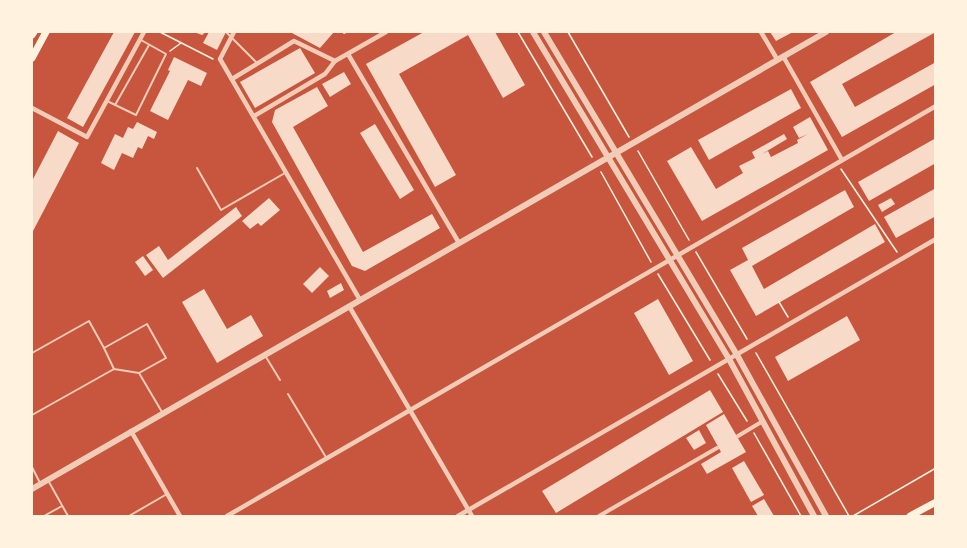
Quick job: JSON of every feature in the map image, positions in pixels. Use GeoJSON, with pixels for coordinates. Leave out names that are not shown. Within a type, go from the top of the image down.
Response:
{"type":"FeatureCollection","features":[{"type":"Feature","properties":{"kind":"main road"},"geometry":{"type":"LineString","coordinates":[[32,58],[46,32]]}},
{"type":"Feature","properties":{"kind":"main road"},"geometry":{"type":"LineString","coordinates":[[910,516],[936,502]]}},
{"type":"Feature","properties":{"kind":"street"},"geometry":{"type":"LineString","coordinates":[[32,108],[87,137],[144,32]]}},
{"type":"Feature","properties":{"kind":"street"},"geometry":{"type":"LineString","coordinates":[[254,116],[325,74],[335,61],[386,32]]}},
{"type":"Feature","properties":{"kind":"street"},"geometry":{"type":"LineString","coordinates":[[534,32],[729,359],[814,516]]}},
{"type":"Feature","properties":{"kind":"street"},"geometry":{"type":"LineString","coordinates":[[544,32],[737,355],[825,516]]}},
{"type":"Feature","properties":{"kind":"street"},"geometry":{"type":"LineString","coordinates":[[761,32],[780,58],[839,162]]}},
{"type":"Feature","properties":{"kind":"street"},"geometry":{"type":"LineString","coordinates":[[32,489],[826,32]]}},
{"type":"Feature","properties":{"kind":"street"},"geometry":{"type":"LineString","coordinates":[[231,34],[220,59],[360,300]]}},
{"type":"Feature","properties":{"kind":"street"},"geometry":{"type":"LineString","coordinates":[[232,79],[294,41],[335,61]]}},
{"type":"Feature","properties":{"kind":"street"},"geometry":{"type":"LineString","coordinates":[[348,54],[459,243]]}},
{"type":"Feature","properties":{"kind":"street"},"geometry":{"type":"LineString","coordinates":[[227,516],[936,106]]}},
{"type":"Feature","properties":{"kind":"street"},"geometry":{"type":"LineString","coordinates":[[458,516],[936,239]]}},
{"type":"Feature","properties":{"kind":"street"},"geometry":{"type":"LineString","coordinates":[[349,306],[472,516]]}},
{"type":"Feature","properties":{"kind":"street"},"geometry":{"type":"LineString","coordinates":[[738,435],[763,421]]}},
{"type":"Feature","properties":{"kind":"street"},"geometry":{"type":"LineString","coordinates":[[131,432],[180,516]]}},
{"type":"Feature","properties":{"kind":"street"},"geometry":{"type":"LineString","coordinates":[[598,516],[717,448]]}},
{"type":"Feature","properties":{"kind":"lane"},"geometry":{"type":"LineString","coordinates":[[197,32],[202,34],[204,32]]}},
{"type":"Feature","properties":{"kind":"lane"},"geometry":{"type":"LineString","coordinates":[[231,34],[257,63]]}},
{"type":"Feature","properties":{"kind":"lane"},"geometry":{"type":"LineString","coordinates":[[107,101],[136,115],[166,54],[140,40]]}},
{"type":"Feature","properties":{"kind":"lane"},"geometry":{"type":"LineString","coordinates":[[116,105],[149,45]]}},
{"type":"Feature","properties":{"kind":"lane"},"geometry":{"type":"LineString","coordinates":[[197,168],[221,210],[286,172]]}},
{"type":"Feature","properties":{"kind":"lane"},"geometry":{"type":"LineString","coordinates":[[32,353],[89,321],[114,369]]}},
{"type":"Feature","properties":{"kind":"lane"},"geometry":{"type":"LineString","coordinates":[[32,415],[114,369],[139,373],[166,358],[147,324],[104,348]]}},
{"type":"Feature","properties":{"kind":"lane"},"geometry":{"type":"LineString","coordinates":[[265,354],[280,380]]}},
{"type":"Feature","properties":{"kind":"lane"},"geometry":{"type":"LineString","coordinates":[[139,373],[162,413]]}},
{"type":"Feature","properties":{"kind":"lane"},"geometry":{"type":"LineString","coordinates":[[288,393],[327,459]]}},
{"type":"Feature","properties":{"kind":"lane"},"geometry":{"type":"LineString","coordinates":[[32,467],[41,483]]}},
{"type":"Feature","properties":{"kind":"lane"},"geometry":{"type":"LineString","coordinates":[[48,480],[68,516]]}},
{"type":"Feature","properties":{"kind":"lane"},"geometry":{"type":"LineString","coordinates":[[129,516],[167,494]]}},
{"type":"Feature","properties":{"kind":"lane"},"geometry":{"type":"LineString","coordinates":[[44,516],[62,506]]}},
{"type":"Feature","properties":{"kind":"path"},"geometry":{"type":"LineString","coordinates":[[160,32],[222,63]]}},
{"type":"Feature","properties":{"kind":"path"},"geometry":{"type":"LineString","coordinates":[[568,32],[851,516],[936,468]]}},
{"type":"Feature","properties":{"kind":"path"},"geometry":{"type":"LineString","coordinates":[[166,54],[181,43]]}},
{"type":"Feature","properties":{"kind":"path"},"geometry":{"type":"LineString","coordinates":[[839,162],[902,259]]}},
{"type":"Feature","properties":{"kind":"path"},"geometry":{"type":"LineString","coordinates":[[779,302],[791,323]]}},
{"type":"Feature","properties":{"kind":"building"},"geometry":{"type":"Polygon","coordinates":[[[114,32],[135,32],[83,127],[67,118],[114,32]]]}},
{"type":"Feature","properties":{"kind":"building"},"geometry":{"type":"Polygon","coordinates":[[[209,32],[226,32],[217,50],[203,43],[209,32]]]}},
{"type":"Feature","properties":{"kind":"building"},"geometry":{"type":"Polygon","coordinates":[[[290,32],[334,32],[320,48],[290,32]]]}},
{"type":"Feature","properties":{"kind":"building"},"geometry":{"type":"Polygon","coordinates":[[[424,32],[495,32],[525,85],[503,98],[468,35],[399,74],[456,175],[435,187],[366,64],[424,32]]]}},
{"type":"Feature","properties":{"kind":"building"},"geometry":{"type":"Polygon","coordinates":[[[770,32],[793,32],[776,41],[770,32]]]}},
{"type":"Feature","properties":{"kind":"building"},"geometry":{"type":"Polygon","coordinates":[[[896,32],[936,32],[842,84],[855,107],[936,62],[936,84],[842,137],[810,82],[896,32]]]}},
{"type":"Feature","properties":{"kind":"building"},"geometry":{"type":"Polygon","coordinates":[[[300,48],[315,73],[255,108],[240,82],[300,48]]]}},
{"type":"Feature","properties":{"kind":"building"},"geometry":{"type":"Polygon","coordinates":[[[174,57],[207,73],[201,86],[188,80],[168,120],[150,111],[170,71],[168,70],[174,57]]]}},
{"type":"Feature","properties":{"kind":"building"},"geometry":{"type":"Polygon","coordinates":[[[344,72],[351,84],[330,97],[322,84],[344,72]]]}},
{"type":"Feature","properties":{"kind":"building"},"geometry":{"type":"Polygon","coordinates":[[[317,87],[328,106],[293,127],[363,252],[432,214],[440,228],[365,271],[352,266],[272,122],[275,110],[317,87]]]}},
{"type":"Feature","properties":{"kind":"building"},"geometry":{"type":"Polygon","coordinates":[[[791,89],[801,108],[709,160],[698,140],[791,89]]]}},
{"type":"Feature","properties":{"kind":"building"},"geometry":{"type":"Polygon","coordinates":[[[810,117],[828,150],[702,221],[667,161],[691,147],[716,189],[743,173],[739,166],[755,158],[752,152],[784,134],[787,139],[762,154],[768,151],[771,157],[798,143],[797,140],[808,134],[799,138],[793,127],[810,117]]]}},
{"type":"Feature","properties":{"kind":"building"},"geometry":{"type":"Polygon","coordinates":[[[137,122],[157,132],[154,139],[148,136],[142,149],[138,147],[133,158],[122,153],[114,170],[101,163],[115,134],[123,138],[128,127],[133,129],[137,122]]]}},
{"type":"Feature","properties":{"kind":"building"},"geometry":{"type":"Polygon","coordinates":[[[375,124],[414,190],[400,199],[360,133],[375,124]]]}},
{"type":"Feature","properties":{"kind":"building"},"geometry":{"type":"Polygon","coordinates":[[[58,131],[79,143],[32,233],[32,181],[58,131]]]}},
{"type":"Feature","properties":{"kind":"building"},"geometry":{"type":"Polygon","coordinates":[[[936,138],[936,163],[869,201],[858,182],[936,138]]]}},
{"type":"Feature","properties":{"kind":"building"},"geometry":{"type":"Polygon","coordinates":[[[936,188],[936,216],[896,238],[884,217],[936,188]]]}},
{"type":"Feature","properties":{"kind":"building"},"geometry":{"type":"Polygon","coordinates":[[[845,190],[854,207],[752,266],[764,289],[875,224],[885,242],[756,316],[730,270],[748,260],[742,248],[845,190]]]}},
{"type":"Feature","properties":{"kind":"building"},"geometry":{"type":"Polygon","coordinates":[[[269,198],[280,210],[261,226],[258,223],[250,229],[242,221],[269,198]]]}},
{"type":"Feature","properties":{"kind":"building"},"geometry":{"type":"Polygon","coordinates":[[[891,198],[895,204],[882,212],[878,205],[891,198]]]}},
{"type":"Feature","properties":{"kind":"building"},"geometry":{"type":"Polygon","coordinates":[[[236,207],[242,216],[163,278],[146,255],[159,246],[168,260],[236,207]]]}},
{"type":"Feature","properties":{"kind":"building"},"geometry":{"type":"Polygon","coordinates":[[[143,256],[153,270],[145,276],[135,262],[143,256]]]}},
{"type":"Feature","properties":{"kind":"building"},"geometry":{"type":"Polygon","coordinates":[[[320,267],[329,276],[312,293],[303,284],[320,267]]]}},
{"type":"Feature","properties":{"kind":"building"},"geometry":{"type":"Polygon","coordinates":[[[341,283],[344,290],[330,298],[327,291],[341,283]]]}},
{"type":"Feature","properties":{"kind":"building"},"geometry":{"type":"Polygon","coordinates":[[[204,289],[227,329],[251,315],[263,336],[217,363],[182,302],[204,289]]]}},
{"type":"Feature","properties":{"kind":"building"},"geometry":{"type":"Polygon","coordinates":[[[658,299],[693,361],[669,375],[634,313],[658,299]]]}},
{"type":"Feature","properties":{"kind":"building"},"geometry":{"type":"Polygon","coordinates":[[[847,316],[860,340],[788,381],[775,357],[847,316]]]}},
{"type":"Feature","properties":{"kind":"building"},"geometry":{"type":"Polygon","coordinates":[[[710,390],[723,412],[556,513],[542,491],[710,390]]]}},
{"type":"Feature","properties":{"kind":"building"},"geometry":{"type":"Polygon","coordinates":[[[724,414],[746,452],[707,474],[701,464],[721,452],[706,425],[724,414]]]}},
{"type":"Feature","properties":{"kind":"building"},"geometry":{"type":"Polygon","coordinates":[[[699,430],[706,443],[694,450],[686,438],[699,430]]]}},
{"type":"Feature","properties":{"kind":"building"},"geometry":{"type":"Polygon","coordinates":[[[744,461],[764,495],[751,502],[732,468],[744,461]]]}},
{"type":"Feature","properties":{"kind":"building"},"geometry":{"type":"Polygon","coordinates":[[[764,499],[774,516],[758,516],[752,506],[764,499]]]}}]}
